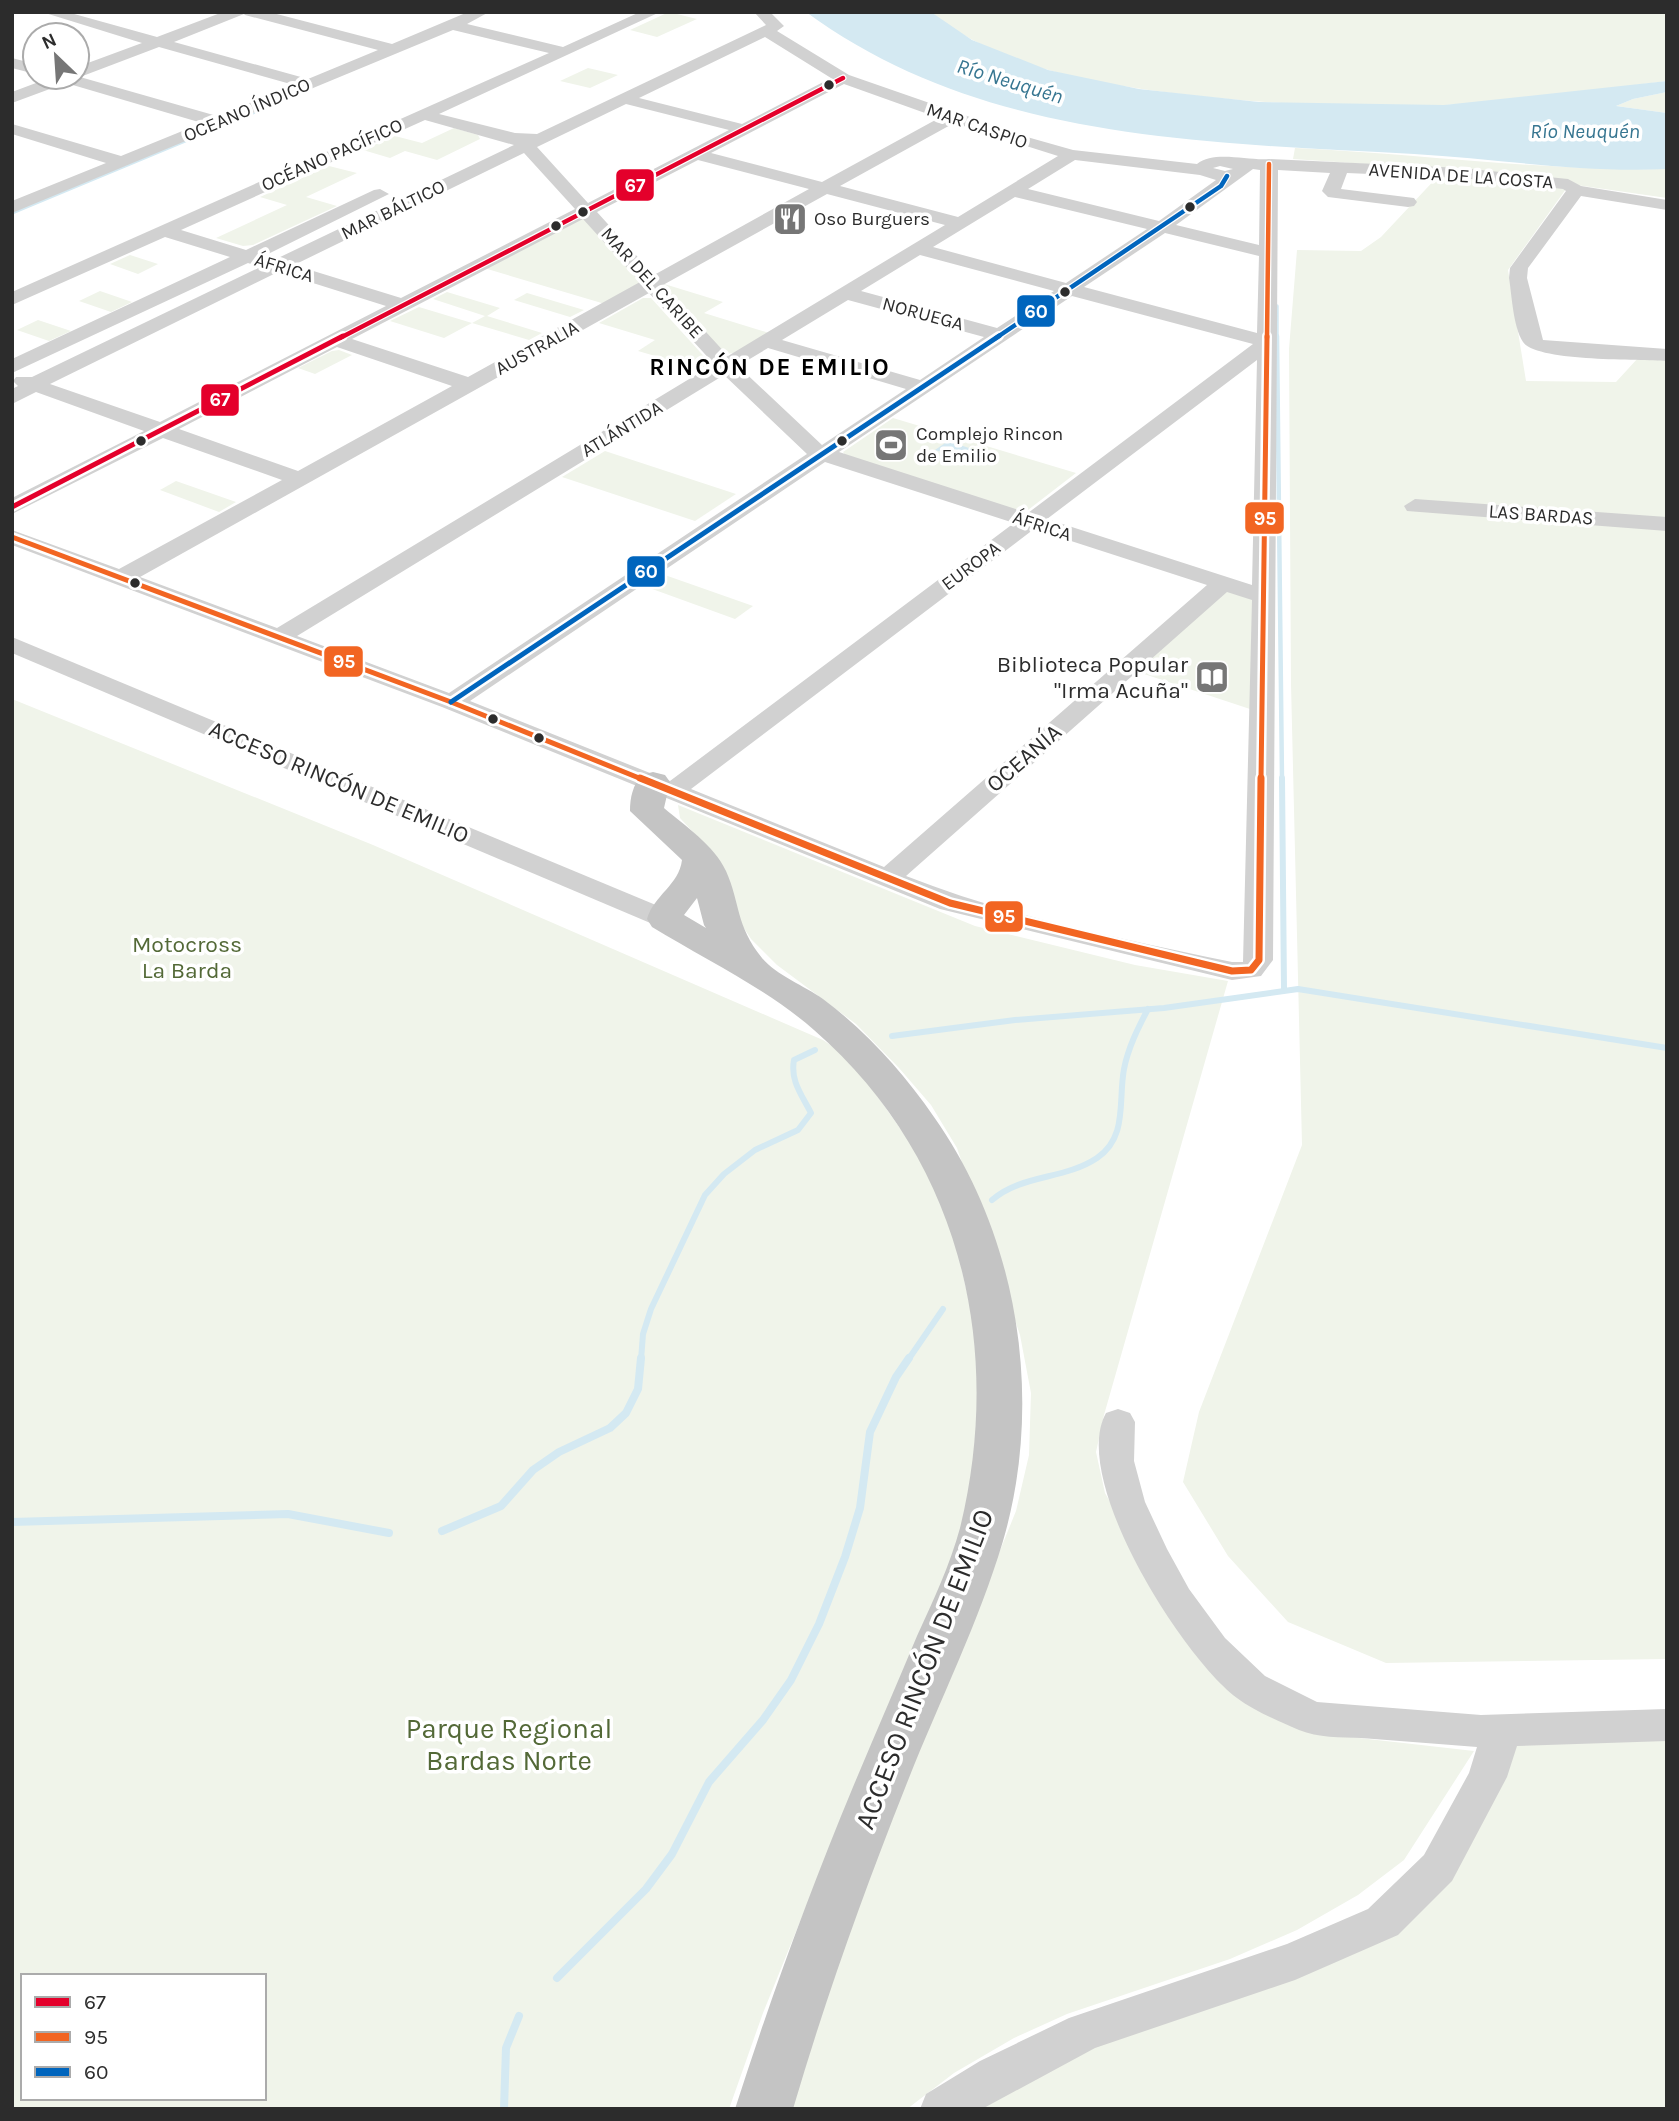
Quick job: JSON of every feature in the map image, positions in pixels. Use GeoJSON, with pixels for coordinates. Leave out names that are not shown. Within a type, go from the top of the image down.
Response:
{"type":"FeatureCollection","features":[{"type":"Feature","properties":{"kind":"main road","name":"ACCESO RINCÓN DE EMILIO"},"geometry":{"type":"LineString","coordinates":[[664,786],[646,804],[651,817],[700,859],[712,877],[722,925],[737,951],[752,969]]}},
{"type":"Feature","properties":{"kind":"main road"},"geometry":{"type":"LineString","coordinates":[[665,919],[669,905],[696,880],[700,859]]}},
{"type":"Feature","properties":{"kind":"main road","name":"ACCESO RINCÓN DE EMILIO"},"geometry":{"type":"LineString","coordinates":[[665,919],[752,969],[803,1003],[853,1045],[895,1093],[932,1145],[962,1204],[993,1306],[1000,1379],[998,1454],[983,1530],[825,1924],[764,2109]]}},
{"type":"Feature","properties":{"kind":"street"},"geometry":{"type":"LineString","coordinates":[[49,12],[310,84]]}},
{"type":"Feature","properties":{"kind":"street"},"geometry":{"type":"LineString","coordinates":[[91,68],[237,12]]}},
{"type":"Feature","properties":{"kind":"street"},"geometry":{"type":"LineString","coordinates":[[250,12],[393,49]]}},
{"type":"Feature","properties":{"kind":"street","name":"OCÉANO PACÍFICO"},"geometry":{"type":"LineString","coordinates":[[12,299],[653,12]]}},
{"type":"Feature","properties":{"kind":"street"},"geometry":{"type":"LineString","coordinates":[[610,15],[634,21]]}},
{"type":"Feature","properties":{"kind":"street"},"geometry":{"type":"LineString","coordinates":[[460,17],[565,52]]}},
{"type":"Feature","properties":{"kind":"street","name":"OCEANO ÍNDICO"},"geometry":{"type":"LineString","coordinates":[[12,208],[393,49],[460,17]]}},
{"type":"Feature","properties":{"kind":"street"},"geometry":{"type":"LineString","coordinates":[[579,100],[767,21]]}},
{"type":"Feature","properties":{"kind":"street","name":"MAR CASPIO"},"geometry":{"type":"LineString","coordinates":[[767,21],[842,78],[1072,155],[1205,170],[1234,171],[1269,163]]}},
{"type":"Feature","properties":{"kind":"street","name":"MAR BÁLTICO"},"geometry":{"type":"LineString","coordinates":[[12,398],[34,384],[277,266],[522,140],[624,99],[767,21]]}},
{"type":"Feature","properties":{"kind":"street"},"geometry":{"type":"LineString","coordinates":[[12,507],[842,78]]}},
{"type":"Feature","properties":{"kind":"street"},"geometry":{"type":"LineString","coordinates":[[91,85],[218,122]]}},
{"type":"Feature","properties":{"kind":"street"},"geometry":{"type":"LineString","coordinates":[[12,98],[29,91]]}},
{"type":"Feature","properties":{"kind":"street"},"geometry":{"type":"LineString","coordinates":[[624,99],[743,129]]}},
{"type":"Feature","properties":{"kind":"street"},"geometry":{"type":"LineString","coordinates":[[424,115],[522,140]]}},
{"type":"Feature","properties":{"kind":"street","name":"AUSTRALIA"},"geometry":{"type":"LineString","coordinates":[[121,578],[952,117]]}},
{"type":"Feature","properties":{"kind":"street","name":"MAR BÁLTICO"},"geometry":{"type":"LineString","coordinates":[[480,147],[522,140],[542,118]]}},
{"type":"Feature","properties":{"kind":"street"},"geometry":{"type":"LineString","coordinates":[[12,129],[122,162]]}},
{"type":"Feature","properties":{"kind":"street","name":"MAR DEL CARIBE"},"geometry":{"type":"LineString","coordinates":[[522,140],[726,366],[821,455]]}},
{"type":"Feature","properties":{"kind":"street"},"geometry":{"type":"LineString","coordinates":[[695,154],[960,223]]}},
{"type":"Feature","properties":{"kind":"street","name":"ATLÁNTIDA"},"geometry":{"type":"LineString","coordinates":[[279,638],[1072,155]]}},
{"type":"Feature","properties":{"kind":"street"},"geometry":{"type":"LineString","coordinates":[[12,537],[451,702],[987,915],[1232,971],[1251,970],[1259,960],[1269,163]]}},
{"type":"Feature","properties":{"kind":"street","name":"AVENIDA DE LA COSTA"},"geometry":{"type":"LineString","coordinates":[[1269,163],[1436,172],[1568,184],[1576,190],[1667,205]]}},
{"type":"Feature","properties":{"kind":"street"},"geometry":{"type":"LineString","coordinates":[[1341,167],[1331,191],[1334,193],[1408,201]]}},
{"type":"Feature","properties":{"kind":"street"},"geometry":{"type":"LineString","coordinates":[[451,702],[1162,227],[1221,186],[1234,171]]}},
{"type":"Feature","properties":{"kind":"street"},"geometry":{"type":"LineString","coordinates":[[1395,216],[1436,172]]}},
{"type":"Feature","properties":{"kind":"street","name":"MAR BÁLTICO"},"geometry":{"type":"LineString","coordinates":[[12,367],[394,187]]}},
{"type":"Feature","properties":{"kind":"street"},"geometry":{"type":"LineString","coordinates":[[1576,190],[1519,268],[1518,278],[1528,327],[1536,344],[1667,355]]}},
{"type":"Feature","properties":{"kind":"street"},"geometry":{"type":"LineString","coordinates":[[1013,191],[1268,253]]}},
{"type":"Feature","properties":{"kind":"street"},"geometry":{"type":"LineString","coordinates":[[12,195],[30,200]]}},
{"type":"Feature","properties":{"kind":"street","name":"ÁFRICA"},"geometry":{"type":"LineString","coordinates":[[164,231],[403,305]]}},
{"type":"Feature","properties":{"kind":"street"},"geometry":{"type":"LineString","coordinates":[[918,249],[1268,342]]}},
{"type":"Feature","properties":{"kind":"street"},"geometry":{"type":"LineString","coordinates":[[12,280],[37,288]]}},
{"type":"Feature","properties":{"kind":"street","name":"NORUEGA"},"geometry":{"type":"LineString","coordinates":[[845,293],[1000,335]]}},
{"type":"Feature","properties":{"kind":"street"},"geometry":{"type":"LineString","coordinates":[[335,340],[470,385]]}},
{"type":"Feature","properties":{"kind":"street"},"geometry":{"type":"LineString","coordinates":[[766,341],[923,387]]}},
{"type":"Feature","properties":{"kind":"street","name":"EUROPA"},"geometry":{"type":"LineString","coordinates":[[664,786],[1030,522],[1268,342]]}},
{"type":"Feature","properties":{"kind":"street"},"geometry":{"type":"LineString","coordinates":[[12,377],[300,479]]}},
{"type":"Feature","properties":{"kind":"street","name":"ÁFRICA"},"geometry":{"type":"LineString","coordinates":[[821,455],[1264,596]]}},
{"type":"Feature","properties":{"kind":"street","name":"LAS BARDAS"},"geometry":{"type":"LineString","coordinates":[[1415,506],[1667,524]]}},
{"type":"Feature","properties":{"kind":"street","name":"OCEANÍA"},"geometry":{"type":"LineString","coordinates":[[888,877],[1223,583]]}},
{"type":"Feature","properties":{"kind":"street","name":"ACCESO RINCÓN DE EMILIO"},"geometry":{"type":"LineString","coordinates":[[12,644],[665,919]]}},
{"type":"Feature","properties":{"kind":"street"},"geometry":{"type":"LineString","coordinates":[[1118,1422],[1116,1461],[1127,1502],[1150,1553],[1176,1600],[1212,1649],[1251,1687],[1312,1717],[1481,1731],[1667,1725]]}},
{"type":"Feature","properties":{"kind":"street"},"geometry":{"type":"LineString","coordinates":[[942,2109],[1084,2032],[1295,1961],[1383,1922],[1438,1868],[1488,1777],[1503,1730]]}},
{"type":"Feature","properties":{"kind":"green space"},"geometry":{"type":"Polygon","coordinates":[[[669,12],[697,19],[657,37],[630,30],[669,12]]]}},
{"type":"Feature","properties":{"kind":"green space"},"geometry":{"type":"Polygon","coordinates":[[[931,12],[1667,12],[1667,81],[1445,105],[1345,106],[1213,98],[1114,85],[1049,70],[987,47],[931,12]]]}},
{"type":"Feature","properties":{"kind":"green space"},"geometry":{"type":"Polygon","coordinates":[[[588,68],[618,75],[590,88],[560,81],[588,68]]]}},
{"type":"Feature","properties":{"kind":"green space"},"geometry":{"type":"Polygon","coordinates":[[[1667,92],[1667,113],[1616,106],[1633,99],[1667,92]]]}},
{"type":"Feature","properties":{"kind":"green space"},"geometry":{"type":"Polygon","coordinates":[[[454,128],[478,135],[480,139],[437,160],[405,151],[390,158],[363,150],[395,136],[422,143],[454,128]]]}},
{"type":"Feature","properties":{"kind":"green space"},"geometry":{"type":"Polygon","coordinates":[[[1295,148],[1527,165],[1667,169],[1667,198],[1485,172],[1293,159],[1295,148]]]}},
{"type":"Feature","properties":{"kind":"green space"},"geometry":{"type":"Polygon","coordinates":[[[329,166],[357,173],[306,197],[337,206],[253,245],[243,246],[216,238],[287,205],[260,197],[329,166]]]}},
{"type":"Feature","properties":{"kind":"green space"},"geometry":{"type":"Polygon","coordinates":[[[1440,174],[1566,189],[1508,270],[1526,381],[1616,382],[1638,358],[1667,360],[1667,1659],[1386,1663],[1288,1622],[1228,1556],[1183,1482],[1199,1412],[1302,1145],[1291,684],[1289,349],[1297,250],[1361,251],[1381,237],[1440,174]]]}},
{"type":"Feature","properties":{"kind":"green space"},"geometry":{"type":"Polygon","coordinates":[[[582,218],[588,218],[643,281],[605,304],[484,268],[582,218]]]}},
{"type":"Feature","properties":{"kind":"green space"},"geometry":{"type":"Polygon","coordinates":[[[130,255],[158,264],[138,274],[110,264],[130,255]]]}},
{"type":"Feature","properties":{"kind":"green space"},"geometry":{"type":"Polygon","coordinates":[[[661,283],[723,302],[704,313],[769,333],[735,353],[723,354],[661,283]]]}},
{"type":"Feature","properties":{"kind":"green space"},"geometry":{"type":"Polygon","coordinates":[[[100,291],[132,302],[111,312],[79,301],[100,291]]]}},
{"type":"Feature","properties":{"kind":"green space"},"geometry":{"type":"Polygon","coordinates":[[[447,292],[500,308],[487,316],[542,333],[529,340],[472,323],[485,316],[433,299],[447,292]]]}},
{"type":"Feature","properties":{"kind":"green space"},"geometry":{"type":"Polygon","coordinates":[[[527,293],[584,310],[570,317],[514,300],[527,293]]]}},
{"type":"Feature","properties":{"kind":"green space"},"geometry":{"type":"Polygon","coordinates":[[[643,298],[651,298],[710,363],[700,369],[638,351],[655,340],[599,323],[643,298]]]}},
{"type":"Feature","properties":{"kind":"green space"},"geometry":{"type":"Polygon","coordinates":[[[419,307],[472,323],[444,338],[390,321],[419,307]]]}},
{"type":"Feature","properties":{"kind":"green space"},"geometry":{"type":"Polygon","coordinates":[[[38,320],[71,331],[49,341],[17,330],[38,320]]]}},
{"type":"Feature","properties":{"kind":"green space"},"geometry":{"type":"Polygon","coordinates":[[[339,350],[352,355],[315,374],[298,368],[332,351],[339,350]]]}},
{"type":"Feature","properties":{"kind":"green space"},"geometry":{"type":"Polygon","coordinates":[[[893,418],[1076,473],[1028,510],[1018,512],[845,455],[843,452],[893,418]]]}},
{"type":"Feature","properties":{"kind":"green space"},"geometry":{"type":"Polygon","coordinates":[[[605,451],[736,494],[695,521],[562,477],[605,451]]]}},
{"type":"Feature","properties":{"kind":"green space"},"geometry":{"type":"Polygon","coordinates":[[[176,481],[236,502],[219,512],[160,490],[176,481]]]}},
{"type":"Feature","properties":{"kind":"green space"},"geometry":{"type":"Polygon","coordinates":[[[662,574],[753,606],[735,619],[644,586],[662,574]]]}},
{"type":"Feature","properties":{"kind":"green space"},"geometry":{"type":"Polygon","coordinates":[[[1223,590],[1254,597],[1253,710],[1132,670],[1223,590]]]}},
{"type":"Feature","properties":{"kind":"green space","name":"Parque Regional Bardas Norte"},"geometry":{"type":"Polygon","coordinates":[[[12,699],[373,845],[823,1040],[851,1059],[943,1189],[989,1388],[959,1552],[831,1845],[763,2013],[729,2109],[12,2109],[12,699]]]}},
{"type":"Feature","properties":{"kind":"green space"},"geometry":{"type":"Polygon","coordinates":[[[678,805],[975,926],[1135,965],[1228,981],[1104,1415],[1096,1452],[1105,1493],[1196,1652],[1315,1733],[1474,1751],[1404,1860],[1358,1895],[1297,1930],[1230,1959],[1067,2014],[1014,2038],[954,2073],[907,2109],[788,2109],[834,1961],[1016,1511],[1029,1455],[1031,1393],[1020,1335],[957,1148],[931,1105],[856,1024],[777,965],[751,939],[736,916],[705,845],[680,818],[678,805]]]}},
{"type":"Feature","properties":{"kind":"green space"},"geometry":{"type":"Polygon","coordinates":[[[1667,1725],[1667,2109],[942,2109],[1383,1922],[1503,1730],[1667,1725]]]}},
{"type":"Feature","properties":{"kind":"water","name":"Río Neuquén"},"geometry":{"type":"Polygon","coordinates":[[[806,12],[931,12],[972,40],[1048,70],[1139,89],[1259,102],[1444,105],[1667,81],[1667,92],[1633,99],[1616,106],[1667,113],[1667,169],[1603,169],[1256,145],[1176,138],[1098,127],[1021,111],[946,87],[874,55],[806,12]]]}},
{"type":"Feature","properties":{"kind":"water"},"geometry":{"type":"Polygon","coordinates":[[[948,441],[984,453],[972,461],[935,450],[948,441]]]}},
{"type":"Feature","properties":{"kind":"waterway"},"geometry":{"type":"LineString","coordinates":[[12,213],[310,89]]}},
{"type":"Feature","properties":{"kind":"waterway"},"geometry":{"type":"LineString","coordinates":[[1277,306],[1277,336]]}},
{"type":"Feature","properties":{"kind":"waterway"},"geometry":{"type":"LineString","coordinates":[[1277,336],[1282,780]]}},
{"type":"Feature","properties":{"kind":"waterway"},"geometry":{"type":"LineString","coordinates":[[1282,778],[1284,990]]}},
{"type":"Feature","properties":{"kind":"waterway"},"geometry":{"type":"LineString","coordinates":[[1148,1009],[1298,989],[1667,1048]]}},
{"type":"Feature","properties":{"kind":"waterway"},"geometry":{"type":"LineString","coordinates":[[892,1036],[1015,1020],[1148,1009]]}},
{"type":"Feature","properties":{"kind":"waterway"},"geometry":{"type":"LineString","coordinates":[[992,1200],[1016,1186],[1084,1165],[1107,1149],[1118,1129],[1122,1081],[1128,1053],[1148,1009]]}},
{"type":"Feature","properties":{"kind":"waterway"},"geometry":{"type":"LineString","coordinates":[[641,1360],[643,1334],[651,1309],[705,1195],[724,1174],[755,1150],[798,1130],[811,1113],[798,1088],[793,1068],[794,1060],[815,1050]]}},
{"type":"Feature","properties":{"kind":"waterway"},"geometry":{"type":"LineString","coordinates":[[908,1360],[943,1309]]}},
{"type":"Feature","properties":{"kind":"waterway"},"geometry":{"type":"LineString","coordinates":[[442,1531],[501,1506],[533,1470],[559,1452],[610,1428],[626,1413],[638,1389],[641,1358]]}},
{"type":"Feature","properties":{"kind":"waterway"},"geometry":{"type":"LineString","coordinates":[[557,1978],[646,1889],[672,1854],[709,1782],[763,1720],[791,1680],[819,1624],[845,1557],[860,1508],[870,1432],[896,1377],[909,1358]]}},
{"type":"Feature","properties":{"kind":"waterway"},"geometry":{"type":"LineString","coordinates":[[12,1522],[288,1514],[389,1533]]}},
{"type":"Feature","properties":{"kind":"waterway"},"geometry":{"type":"LineString","coordinates":[[504,2109],[506,2048],[519,2016]]}},
{"type":"Feature","properties":{"kind":"transit line","name":"67"},"geometry":{"type":"LineString","coordinates":[[12,507],[843,78]]}},
{"type":"Feature","properties":{"kind":"transit line","name":"95"},"geometry":{"type":"LineString","coordinates":[[12,537],[451,702],[950,903],[1148,953],[1232,971],[1251,970],[1259,960],[1269,164]]}},
{"type":"Feature","properties":{"kind":"transit line","name":"60"},"geometry":{"type":"LineString","coordinates":[[451,702],[1162,227],[1221,186],[1227,176]]}},
{"type":"Feature","properties":{"kind":"place","name":"Oso Burguers"},"geometry":{"type":"Point","coordinates":[790,219]}},
{"type":"Feature","properties":{"kind":"place","name":"Complejo Rincon de Emilio"},"geometry":{"type":"Point","coordinates":[891,445]}},
{"type":"Feature","properties":{"kind":"place","name":"Biblioteca Popular \"Irma Acuña\""},"geometry":{"type":"Point","coordinates":[1212,677]}},
{"type":"Feature","properties":{"kind":"district","name":"RINCÓN DE EMILIO"},"geometry":{"type":"Point","coordinates":[770,367]}},
{"type":"Feature","properties":{"kind":"park label","name":"Motocross La Barda"},"geometry":{"type":"Point","coordinates":[187,957]}}]}
